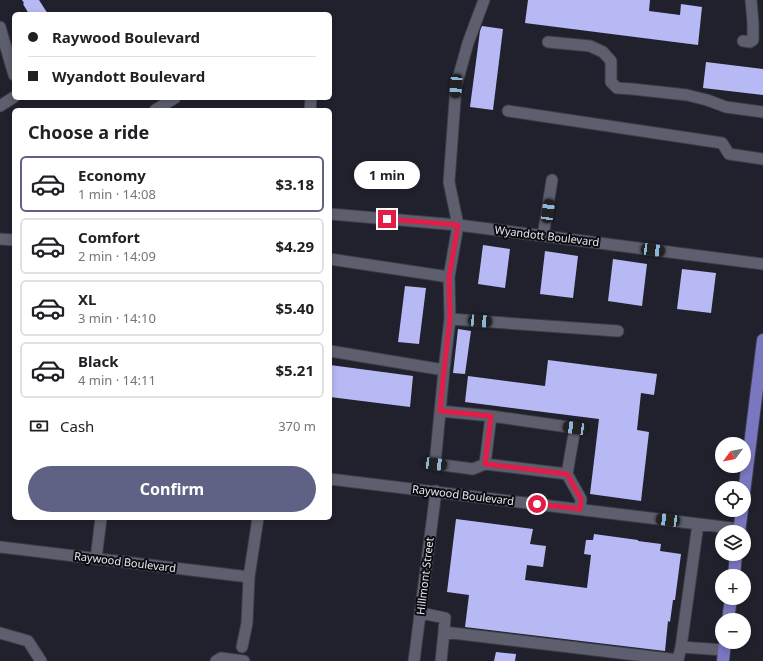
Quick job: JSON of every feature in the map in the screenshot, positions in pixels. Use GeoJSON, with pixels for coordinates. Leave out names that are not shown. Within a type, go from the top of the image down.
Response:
{"type":"FeatureCollection","features":[{"type":"Feature","properties":{"kind":"main road"},"geometry":{"type":"LineString","coordinates":[[745,481],[763,340]]}},
{"type":"Feature","properties":{"kind":"street"},"geometry":{"type":"LineString","coordinates":[[484,0],[468,43],[456,86],[449,182],[458,225],[449,277],[450,319],[435,464],[473,469],[485,464],[567,474]]}},
{"type":"Feature","properties":{"kind":"street"},"geometry":{"type":"LineString","coordinates":[[743,41],[750,42],[752,40],[753,23],[751,0]]}},
{"type":"Feature","properties":{"kind":"street"},"geometry":{"type":"LineString","coordinates":[[0,27],[12,68]]}},
{"type":"Feature","properties":{"kind":"street"},"geometry":{"type":"LineString","coordinates":[[548,42],[590,46],[603,52],[611,60],[610,82],[617,88],[687,95],[726,107],[763,112]]}},
{"type":"Feature","properties":{"kind":"street"},"geometry":{"type":"LineString","coordinates":[[0,106],[12,97]]}},
{"type":"Feature","properties":{"kind":"street"},"geometry":{"type":"LineString","coordinates":[[158,108],[172,100]]}},
{"type":"Feature","properties":{"kind":"street"},"geometry":{"type":"LineString","coordinates":[[508,111],[722,143],[729,154],[763,159]]}},
{"type":"Feature","properties":{"kind":"street"},"geometry":{"type":"LineString","coordinates":[[544,236],[552,180]]}},
{"type":"Feature","properties":{"kind":"street","name":"Wyandott Boulevard"},"geometry":{"type":"LineString","coordinates":[[332,214],[458,225],[763,264]]}},
{"type":"Feature","properties":{"kind":"street"},"geometry":{"type":"LineString","coordinates":[[0,238],[12,240]]}},
{"type":"Feature","properties":{"kind":"street"},"geometry":{"type":"LineString","coordinates":[[332,259],[449,277]]}},
{"type":"Feature","properties":{"kind":"street"},"geometry":{"type":"LineString","coordinates":[[450,319],[618,331]]}},
{"type":"Feature","properties":{"kind":"street"},"geometry":{"type":"LineString","coordinates":[[332,351],[444,370]]}},
{"type":"Feature","properties":{"kind":"street"},"geometry":{"type":"LineString","coordinates":[[440,411],[491,416],[575,428],[567,474],[581,499],[580,509]]}},
{"type":"Feature","properties":{"kind":"street"},"geometry":{"type":"LineString","coordinates":[[485,464],[491,416]]}},
{"type":"Feature","properties":{"kind":"street","name":"Raywood Boulevard"},"geometry":{"type":"LineString","coordinates":[[332,479],[715,527]]}},
{"type":"Feature","properties":{"kind":"street","name":"Hillmont Street"},"geometry":{"type":"LineString","coordinates":[[414,661],[436,491]]}},
{"type":"Feature","properties":{"kind":"street"},"geometry":{"type":"LineString","coordinates":[[96,559],[101,520]]}},
{"type":"Feature","properties":{"kind":"street"},"geometry":{"type":"LineString","coordinates":[[242,647],[247,623],[249,577],[258,520]]}},
{"type":"Feature","properties":{"kind":"street"},"geometry":{"type":"LineString","coordinates":[[444,632],[677,660],[681,647],[698,524]]}},
{"type":"Feature","properties":{"kind":"street","name":"Raywood Boulevard"},"geometry":{"type":"LineString","coordinates":[[0,547],[249,577]]}},
{"type":"Feature","properties":{"kind":"street"},"geometry":{"type":"LineString","coordinates":[[421,613],[445,618],[441,661]]}},
{"type":"Feature","properties":{"kind":"street"},"geometry":{"type":"LineString","coordinates":[[0,632],[28,641],[41,661]]}},
{"type":"Feature","properties":{"kind":"street"},"geometry":{"type":"LineString","coordinates":[[681,647],[724,651]]}},
{"type":"Feature","properties":{"kind":"street"},"geometry":{"type":"LineString","coordinates":[[216,661],[221,658],[236,661]]}},
{"type":"Feature","properties":{"kind":"building"},"geometry":{"type":"Polygon","coordinates":[[[22,0],[39,0],[47,12],[28,12],[23,4],[24,3],[22,0]]]}},
{"type":"Feature","properties":{"kind":"building"},"geometry":{"type":"Polygon","coordinates":[[[528,0],[650,0],[649,11],[680,15],[681,4],[702,7],[698,45],[525,23],[528,0]]]}},
{"type":"Feature","properties":{"kind":"building"},"geometry":{"type":"Polygon","coordinates":[[[482,26],[503,29],[493,110],[470,107],[480,31],[482,26]]]}},
{"type":"Feature","properties":{"kind":"building"},"geometry":{"type":"Polygon","coordinates":[[[706,62],[763,69],[763,95],[703,88],[706,62]]]}},
{"type":"Feature","properties":{"kind":"building"},"geometry":{"type":"Polygon","coordinates":[[[483,245],[510,249],[505,288],[478,284],[483,245]]]}},
{"type":"Feature","properties":{"kind":"building"},"geometry":{"type":"Polygon","coordinates":[[[545,251],[578,256],[573,298],[540,294],[545,251]]]}},
{"type":"Feature","properties":{"kind":"building"},"geometry":{"type":"Polygon","coordinates":[[[613,259],[647,264],[642,306],[608,301],[613,259]]]}},
{"type":"Feature","properties":{"kind":"building"},"geometry":{"type":"Polygon","coordinates":[[[682,269],[716,273],[711,313],[677,309],[682,269]]]}},
{"type":"Feature","properties":{"kind":"building"},"geometry":{"type":"Polygon","coordinates":[[[405,286],[426,288],[419,344],[398,342],[405,286]]]}},
{"type":"Feature","properties":{"kind":"building"},"geometry":{"type":"Polygon","coordinates":[[[458,329],[471,331],[465,374],[453,373],[458,329]]]}},
{"type":"Feature","properties":{"kind":"building"},"geometry":{"type":"Polygon","coordinates":[[[548,360],[657,374],[654,395],[641,393],[637,430],[649,432],[641,501],[590,494],[599,419],[465,402],[468,376],[545,386],[548,360]]]}},
{"type":"Feature","properties":{"kind":"building"},"geometry":{"type":"Polygon","coordinates":[[[332,365],[413,376],[410,407],[332,397],[332,365]]]}},
{"type":"Feature","properties":{"kind":"building"},"geometry":{"type":"Polygon","coordinates":[[[456,519],[533,529],[530,544],[546,546],[543,567],[527,565],[525,580],[587,588],[591,555],[584,554],[586,540],[593,540],[594,534],[661,544],[660,551],[681,554],[675,600],[673,600],[670,622],[668,621],[665,651],[465,627],[469,595],[447,592],[456,519]]]}},
{"type":"Feature","properties":{"kind":"building"},"geometry":{"type":"Polygon","coordinates":[[[496,652],[516,654],[515,661],[494,661],[496,652]]]}},
{"type":"Feature","properties":{"kind":"route"},"geometry":{"type":"LineString","coordinates":[[387,219],[458,225],[449,277],[450,319],[440,411],[491,416],[485,464],[567,474],[581,499],[580,509],[537,504]]}}]}
